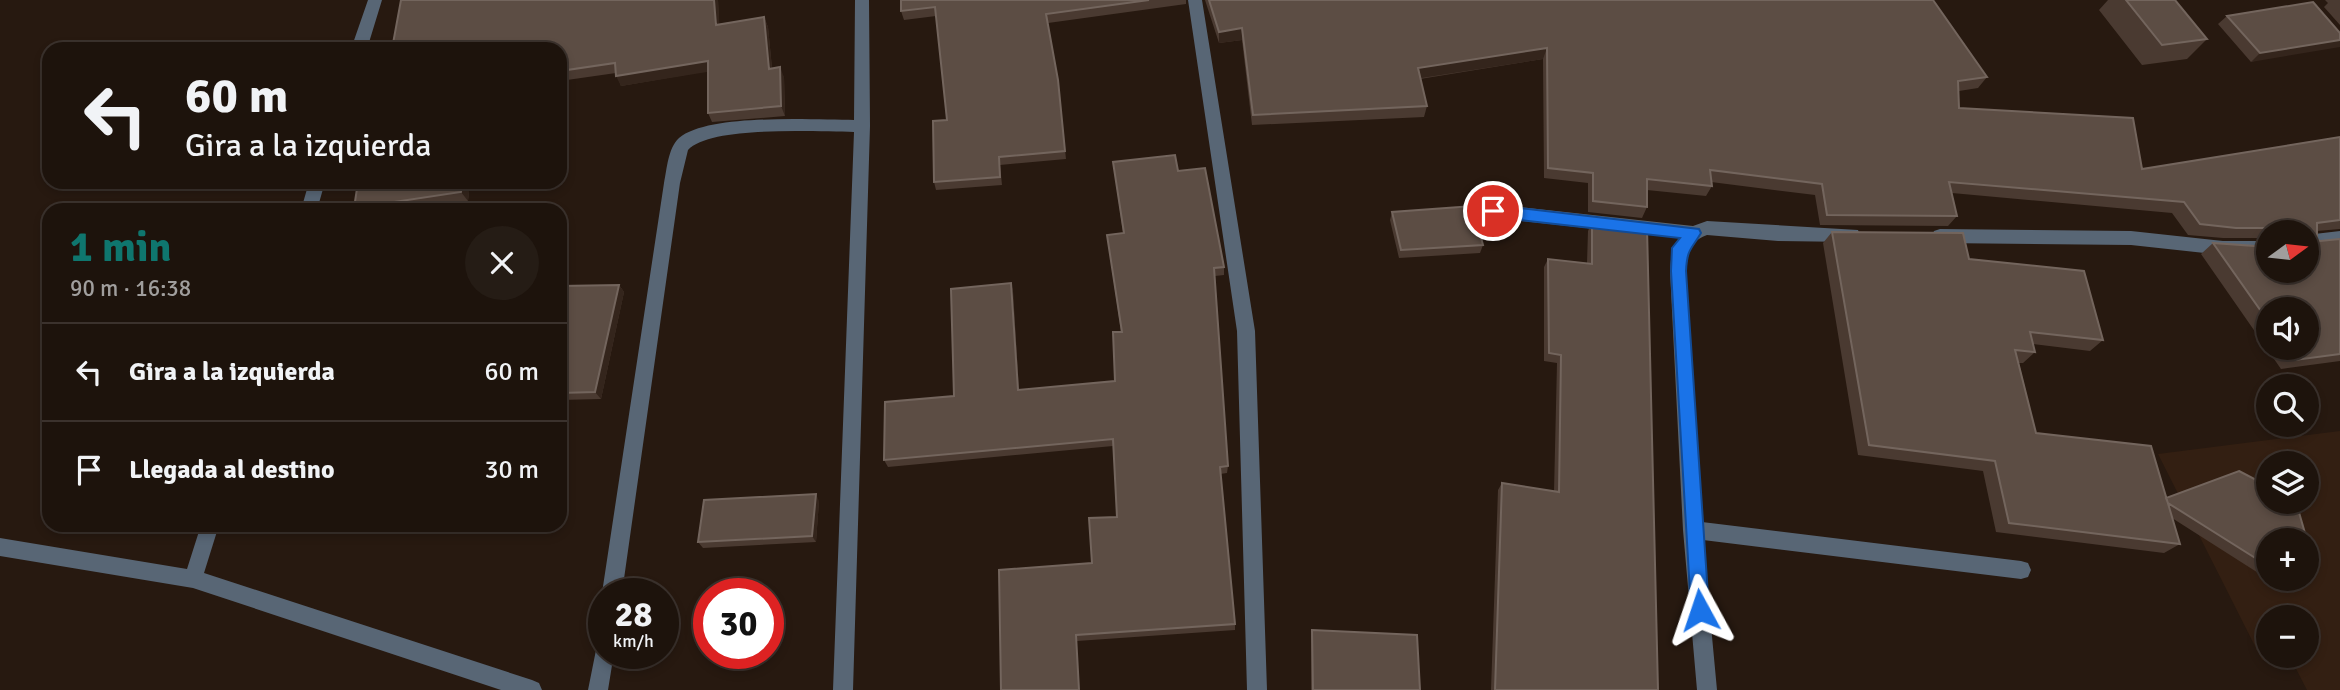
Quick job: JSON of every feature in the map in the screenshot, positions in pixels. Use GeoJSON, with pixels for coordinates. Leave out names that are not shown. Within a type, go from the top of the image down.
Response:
{"type":"FeatureCollection","features":[{"type":"Feature","properties":{"kind":"street"},"geometry":{"type":"LineString","coordinates":[[361,42],[374,0]]}},
{"type":"Feature","properties":{"kind":"street"},"geometry":{"type":"LineString","coordinates":[[843,690],[862,126],[862,0]]}},
{"type":"Feature","properties":{"kind":"street"},"geometry":{"type":"LineString","coordinates":[[1195,0],[1247,331],[1257,690]]}},
{"type":"Feature","properties":{"kind":"street"},"geometry":{"type":"LineString","coordinates":[[614,578],[672,183],[682,145],[698,134],[721,129],[862,126]]}},
{"type":"Feature","properties":{"kind":"street"},"geometry":{"type":"LineString","coordinates":[[1493,211],[1693,233],[1707,228],[1778,234],[1873,235]]}},
{"type":"Feature","properties":{"kind":"street"},"geometry":{"type":"LineString","coordinates":[[1693,233],[1680,248],[1678,271],[1693,530],[1707,690]]}},
{"type":"Feature","properties":{"kind":"street"},"geometry":{"type":"LineString","coordinates":[[1927,236],[2131,238],[2223,248],[2256,248]]}},
{"type":"Feature","properties":{"kind":"street"},"geometry":{"type":"LineString","coordinates":[[2319,241],[2340,238]]}},
{"type":"Feature","properties":{"kind":"street"},"geometry":{"type":"LineString","coordinates":[[1693,530],[2021,570]]}},
{"type":"Feature","properties":{"kind":"street"},"geometry":{"type":"LineString","coordinates":[[193,579],[208,532]]}},
{"type":"Feature","properties":{"kind":"street"},"geometry":{"type":"LineString","coordinates":[[0,547],[193,579],[532,690]]}},
{"type":"Feature","properties":{"kind":"street"},"geometry":{"type":"LineString","coordinates":[[598,690],[601,669]]}},
{"type":"Feature","properties":{"kind":"shaded area"},"geometry":{"type":"Polygon","coordinates":[[[2340,431],[2340,690],[2307,690],[2296,668],[2319,668],[2319,605],[2256,605],[2256,648],[2158,454],[2293,437],[2319,437],[2319,434],[2340,431]]]}},
{"type":"Feature","properties":{"kind":"building"},"geometry":{"type":"Polygon","coordinates":[[[401,0],[714,0],[716,25],[764,17],[769,69],[780,67],[781,106],[708,113],[708,61],[616,76],[615,63],[567,70],[567,42],[393,42],[401,0]]]}},
{"type":"Feature","properties":{"kind":"building"},"geometry":{"type":"Polygon","coordinates":[[[901,0],[1149,0],[1046,14],[1058,80],[1065,151],[999,157],[1000,177],[934,182],[933,121],[947,120],[935,7],[901,11],[901,0]]]}},
{"type":"Feature","properties":{"kind":"building"},"geometry":{"type":"Polygon","coordinates":[[[1209,0],[1933,0],[1987,77],[1958,81],[1959,108],[2133,118],[2142,169],[2340,137],[2340,220],[2319,223],[2319,220],[2256,220],[2256,228],[2236,228],[2200,224],[2184,202],[1949,182],[1957,216],[1827,215],[1822,184],[1710,170],[1712,186],[1647,179],[1647,207],[1593,201],[1593,173],[1548,168],[1547,48],[1418,68],[1427,106],[1253,115],[1242,28],[1219,32],[1209,0]]]}},
{"type":"Feature","properties":{"kind":"building"},"geometry":{"type":"Polygon","coordinates":[[[2126,0],[2175,0],[2207,39],[2162,45],[2126,0]]]}},
{"type":"Feature","properties":{"kind":"building"},"geometry":{"type":"Polygon","coordinates":[[[2313,2],[2340,33],[2340,40],[2260,53],[2227,16],[2313,2]]]}},
{"type":"Feature","properties":{"kind":"building"},"geometry":{"type":"Polygon","coordinates":[[[1175,155],[1178,171],[1205,168],[1224,267],[1214,268],[1228,466],[1220,467],[1235,624],[1076,635],[1079,690],[1001,690],[999,570],[1092,563],[1089,518],[1117,517],[1113,439],[884,460],[885,402],[954,396],[951,289],[1011,283],[1018,390],[1115,381],[1113,332],[1122,332],[1107,235],[1124,233],[1113,162],[1175,155]]]}},
{"type":"Feature","properties":{"kind":"building"},"geometry":{"type":"Polygon","coordinates":[[[357,189],[461,189],[461,192],[387,203],[355,203],[357,189]]]}},
{"type":"Feature","properties":{"kind":"building"},"geometry":{"type":"Polygon","coordinates":[[[1473,206],[1483,245],[1401,250],[1392,212],[1473,206]]]}},
{"type":"Feature","properties":{"kind":"building"},"geometry":{"type":"Polygon","coordinates":[[[1592,222],[1647,228],[1658,690],[1495,690],[1502,483],[1559,492],[1561,355],[1549,353],[1548,259],[1592,264],[1592,222]]]}},
{"type":"Feature","properties":{"kind":"building"},"geometry":{"type":"Polygon","coordinates":[[[1832,232],[1963,233],[1969,259],[2084,271],[2103,340],[2030,332],[2035,352],[2015,350],[2036,433],[2151,446],[2180,544],[2009,523],[1995,461],[1869,445],[1832,232]]]}},
{"type":"Feature","properties":{"kind":"building"},"geometry":{"type":"Polygon","coordinates":[[[2340,239],[2340,354],[2319,357],[2319,297],[2256,297],[2256,304],[2213,243],[2256,246],[2256,284],[2319,284],[2319,240],[2340,239]]]}},
{"type":"Feature","properties":{"kind":"building"},"geometry":{"type":"Polygon","coordinates":[[[619,285],[595,392],[567,393],[567,286],[619,285]]]}},
{"type":"Feature","properties":{"kind":"building"},"geometry":{"type":"Polygon","coordinates":[[[2239,471],[2256,480],[2256,514],[2299,514],[2304,528],[2256,528],[2256,558],[2168,503],[2166,498],[2239,471]]]}},
{"type":"Feature","properties":{"kind":"building"},"geometry":{"type":"Polygon","coordinates":[[[816,494],[812,536],[698,542],[704,500],[816,494]]]}},
{"type":"Feature","properties":{"kind":"building"},"geometry":{"type":"Polygon","coordinates":[[[1312,630],[1417,635],[1420,690],[1313,690],[1312,630]]]}},
{"type":"Feature","properties":{"kind":"route"},"geometry":{"type":"LineString","coordinates":[[1493,211],[1693,233],[1680,248],[1678,271],[1700,610]]}}]}
